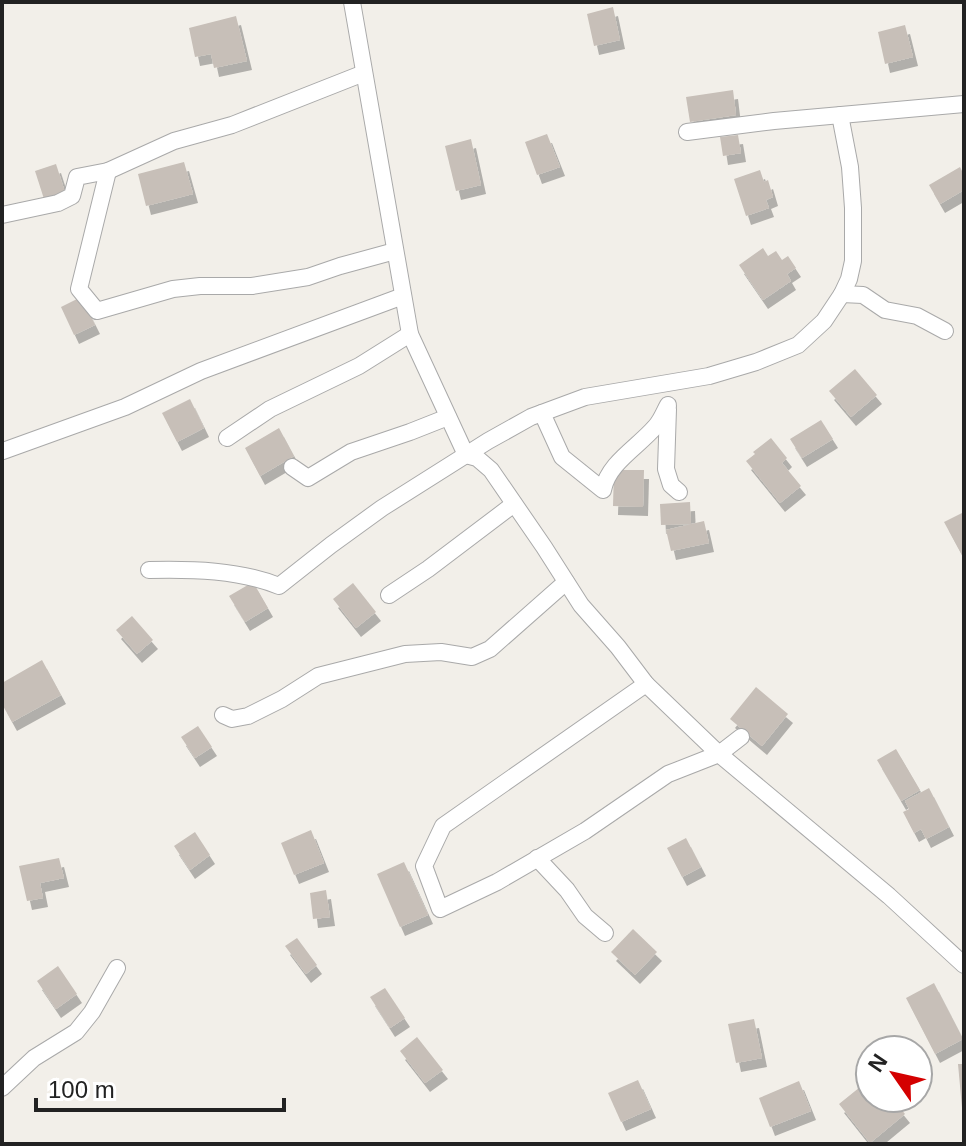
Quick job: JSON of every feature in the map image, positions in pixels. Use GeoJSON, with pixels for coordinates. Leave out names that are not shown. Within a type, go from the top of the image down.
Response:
{"type":"FeatureCollection","features":[{"type":"Feature","properties":{"kind":"street"},"geometry":{"type":"LineString","coordinates":[[352,2],[410,334],[466,455],[477,458],[491,470],[581,605],[646,684],[719,754],[889,896],[964,965]]}},
{"type":"Feature","properties":{"kind":"street"},"geometry":{"type":"LineString","coordinates":[[2,215],[58,203],[72,196],[77,177],[108,171],[174,141],[232,125],[364,73]]}},
{"type":"Feature","properties":{"kind":"street"},"geometry":{"type":"LineString","coordinates":[[687,132],[964,104]]}},
{"type":"Feature","properties":{"kind":"street"},"geometry":{"type":"LineString","coordinates":[[149,570],[189,569],[260,578],[279,586],[382,508],[488,441],[542,413],[585,397],[709,376],[798,345],[824,321],[842,294],[853,261],[850,167],[840,115]]}},
{"type":"Feature","properties":{"kind":"street"},"geometry":{"type":"LineString","coordinates":[[108,171],[79,289],[97,311],[173,289],[252,286],[308,277],[395,251]]}},
{"type":"Feature","properties":{"kind":"street"},"geometry":{"type":"LineString","coordinates":[[842,294],[863,295],[885,310],[917,316],[945,331]]}},
{"type":"Feature","properties":{"kind":"street"},"geometry":{"type":"LineString","coordinates":[[3,451],[125,407],[201,371],[403,296]]}},
{"type":"Feature","properties":{"kind":"street"},"geometry":{"type":"LineString","coordinates":[[227,438],[270,409],[359,366],[410,334]]}},
{"type":"Feature","properties":{"kind":"street"},"geometry":{"type":"LineString","coordinates":[[657,386],[668,405],[666,469],[671,485],[679,492]]}},
{"type":"Feature","properties":{"kind":"street"},"geometry":{"type":"LineString","coordinates":[[542,413],[562,457],[603,490],[605,480],[615,466],[656,426],[668,405]]}},
{"type":"Feature","properties":{"kind":"street"},"geometry":{"type":"LineString","coordinates":[[292,467],[308,478],[351,452],[448,417]]}},
{"type":"Feature","properties":{"kind":"street"},"geometry":{"type":"LineString","coordinates":[[389,595],[514,504]]}},
{"type":"Feature","properties":{"kind":"street"},"geometry":{"type":"LineString","coordinates":[[223,715],[232,719],[248,716],[318,676],[405,654],[441,652],[472,657],[490,649],[566,582]]}},
{"type":"Feature","properties":{"kind":"street"},"geometry":{"type":"LineString","coordinates":[[646,684],[443,826],[424,866],[440,909],[497,882],[585,831],[668,774],[719,754],[741,737]]}},
{"type":"Feature","properties":{"kind":"street"},"geometry":{"type":"LineString","coordinates":[[537,858],[567,890],[585,916],[605,933]]}},
{"type":"Feature","properties":{"kind":"street"},"geometry":{"type":"LineString","coordinates":[[2,1088],[34,1058],[76,1032],[92,1012],[117,968]]}},
{"type":"Feature","properties":{"kind":"building"},"geometry":{"type":"Polygon","coordinates":[[[613,7],[620,40],[594,46],[587,14],[613,7]]]}},
{"type":"Feature","properties":{"kind":"building"},"geometry":{"type":"Polygon","coordinates":[[[236,16],[247,61],[214,68],[211,54],[195,57],[189,28],[236,16]]]}},
{"type":"Feature","properties":{"kind":"building"},"geometry":{"type":"Polygon","coordinates":[[[905,25],[913,57],[885,64],[878,32],[905,25]]]}},
{"type":"Feature","properties":{"kind":"building"},"geometry":{"type":"Polygon","coordinates":[[[733,90],[736,115],[690,122],[686,97],[733,90]]]}},
{"type":"Feature","properties":{"kind":"building"},"geometry":{"type":"Polygon","coordinates":[[[547,134],[560,167],[537,175],[525,142],[547,134]]]}},
{"type":"Feature","properties":{"kind":"building"},"geometry":{"type":"Polygon","coordinates":[[[738,135],[741,153],[723,156],[720,137],[738,135]]]}},
{"type":"Feature","properties":{"kind":"building"},"geometry":{"type":"Polygon","coordinates":[[[471,139],[481,185],[456,191],[445,146],[471,139]]]}},
{"type":"Feature","properties":{"kind":"building"},"geometry":{"type":"Polygon","coordinates":[[[184,162],[193,194],[146,206],[138,174],[184,162]]]}},
{"type":"Feature","properties":{"kind":"building"},"geometry":{"type":"Polygon","coordinates":[[[56,164],[65,192],[44,199],[35,171],[56,164]]]}},
{"type":"Feature","properties":{"kind":"building"},"geometry":{"type":"Polygon","coordinates":[[[960,167],[964,175],[964,190],[940,204],[929,185],[960,167]]]}},
{"type":"Feature","properties":{"kind":"building"},"geometry":{"type":"Polygon","coordinates":[[[760,170],[764,182],[768,180],[773,197],[766,200],[769,208],[746,216],[734,179],[760,170]]]}},
{"type":"Feature","properties":{"kind":"building"},"geometry":{"type":"Polygon","coordinates":[[[763,248],[768,256],[776,251],[782,260],[788,256],[796,268],[787,274],[791,281],[763,300],[739,265],[763,248]]]}},
{"type":"Feature","properties":{"kind":"building"},"geometry":{"type":"Polygon","coordinates":[[[81,297],[95,325],[74,335],[61,307],[81,297]]]}},
{"type":"Feature","properties":{"kind":"building"},"geometry":{"type":"Polygon","coordinates":[[[855,369],[877,395],[851,417],[829,391],[855,369]]]}},
{"type":"Feature","properties":{"kind":"building"},"geometry":{"type":"Polygon","coordinates":[[[190,399],[204,428],[177,442],[162,413],[190,399]]]}},
{"type":"Feature","properties":{"kind":"building"},"geometry":{"type":"Polygon","coordinates":[[[821,420],[833,439],[802,458],[790,439],[821,420]]]}},
{"type":"Feature","properties":{"kind":"building"},"geometry":{"type":"Polygon","coordinates":[[[279,428],[294,456],[260,476],[245,448],[279,428]]]}},
{"type":"Feature","properties":{"kind":"building"},"geometry":{"type":"Polygon","coordinates":[[[771,438],[787,458],[782,463],[801,486],[780,503],[746,461],[771,438]]]}},
{"type":"Feature","properties":{"kind":"building"},"geometry":{"type":"Polygon","coordinates":[[[614,470],[644,470],[643,507],[613,506],[614,470]]]}},
{"type":"Feature","properties":{"kind":"building"},"geometry":{"type":"Polygon","coordinates":[[[690,502],[691,524],[661,525],[660,504],[690,502]]]}},
{"type":"Feature","properties":{"kind":"building"},"geometry":{"type":"Polygon","coordinates":[[[964,512],[964,559],[944,522],[964,512]]]}},
{"type":"Feature","properties":{"kind":"building"},"geometry":{"type":"Polygon","coordinates":[[[704,521],[709,543],[671,551],[666,530],[704,521]]]}},
{"type":"Feature","properties":{"kind":"building"},"geometry":{"type":"Polygon","coordinates":[[[253,582],[268,608],[245,622],[229,596],[253,582]]]}},
{"type":"Feature","properties":{"kind":"building"},"geometry":{"type":"Polygon","coordinates":[[[353,583],[376,612],[356,628],[333,599],[353,583]]]}},
{"type":"Feature","properties":{"kind":"building"},"geometry":{"type":"Polygon","coordinates":[[[132,616],[153,640],[137,654],[116,630],[132,616]]]}},
{"type":"Feature","properties":{"kind":"building"},"geometry":{"type":"Polygon","coordinates":[[[42,660],[61,695],[12,722],[2,704],[2,683],[42,660]]]}},
{"type":"Feature","properties":{"kind":"building"},"geometry":{"type":"Polygon","coordinates":[[[756,687],[788,714],[762,746],[730,719],[756,687]]]}},
{"type":"Feature","properties":{"kind":"building"},"geometry":{"type":"Polygon","coordinates":[[[198,726],[212,747],[195,758],[181,737],[198,726]]]}},
{"type":"Feature","properties":{"kind":"building"},"geometry":{"type":"Polygon","coordinates":[[[896,749],[920,790],[901,801],[877,760],[896,749]]]}},
{"type":"Feature","properties":{"kind":"building"},"geometry":{"type":"Polygon","coordinates":[[[929,788],[949,827],[926,839],[921,829],[914,833],[903,812],[909,809],[905,801],[929,788]]]}},
{"type":"Feature","properties":{"kind":"building"},"geometry":{"type":"Polygon","coordinates":[[[311,830],[324,863],[294,875],[281,843],[311,830]]]}},
{"type":"Feature","properties":{"kind":"building"},"geometry":{"type":"Polygon","coordinates":[[[195,832],[210,855],[190,870],[174,846],[195,832]]]}},
{"type":"Feature","properties":{"kind":"building"},"geometry":{"type":"Polygon","coordinates":[[[686,838],[701,867],[682,877],[667,848],[686,838]]]}},
{"type":"Feature","properties":{"kind":"building"},"geometry":{"type":"Polygon","coordinates":[[[59,858],[64,878],[40,883],[43,898],[27,901],[19,866],[59,858]]]}},
{"type":"Feature","properties":{"kind":"building"},"geometry":{"type":"Polygon","coordinates":[[[404,862],[428,915],[400,927],[377,874],[404,862]]]}},
{"type":"Feature","properties":{"kind":"building"},"geometry":{"type":"Polygon","coordinates":[[[326,890],[330,917],[313,919],[310,893],[326,890]]]}},
{"type":"Feature","properties":{"kind":"building"},"geometry":{"type":"Polygon","coordinates":[[[633,929],[657,952],[635,975],[611,952],[633,929]]]}},
{"type":"Feature","properties":{"kind":"building"},"geometry":{"type":"Polygon","coordinates":[[[297,938],[317,965],[306,974],[285,946],[297,938]]]}},
{"type":"Feature","properties":{"kind":"building"},"geometry":{"type":"Polygon","coordinates":[[[58,966],[77,994],[56,1009],[37,981],[58,966]]]}},
{"type":"Feature","properties":{"kind":"building"},"geometry":{"type":"Polygon","coordinates":[[[934,983],[963,1039],[935,1054],[934,1034],[925,1034],[906,998],[934,983]]]}},
{"type":"Feature","properties":{"kind":"building"},"geometry":{"type":"Polygon","coordinates":[[[385,988],[405,1018],[390,1028],[370,997],[385,988]]]}},
{"type":"Feature","properties":{"kind":"building"},"geometry":{"type":"Polygon","coordinates":[[[754,1019],[762,1058],[736,1063],[728,1024],[754,1019]]]}},
{"type":"Feature","properties":{"kind":"building"},"geometry":{"type":"Polygon","coordinates":[[[417,1037],[443,1070],[425,1083],[400,1051],[417,1037]]]}},
{"type":"Feature","properties":{"kind":"building"},"geometry":{"type":"Polygon","coordinates":[[[958,1064],[964,1064],[964,1108],[962,1108],[958,1064]]]}},
{"type":"Feature","properties":{"kind":"building"},"geometry":{"type":"Polygon","coordinates":[[[638,1080],[651,1109],[621,1122],[608,1093],[638,1080]]]}},
{"type":"Feature","properties":{"kind":"building"},"geometry":{"type":"Polygon","coordinates":[[[799,1081],[811,1111],[770,1127],[759,1098],[799,1081]]]}},
{"type":"Feature","properties":{"kind":"building"},"geometry":{"type":"Polygon","coordinates":[[[854,1092],[854,1114],[905,1114],[870,1143],[839,1104],[854,1092]]]}}]}
